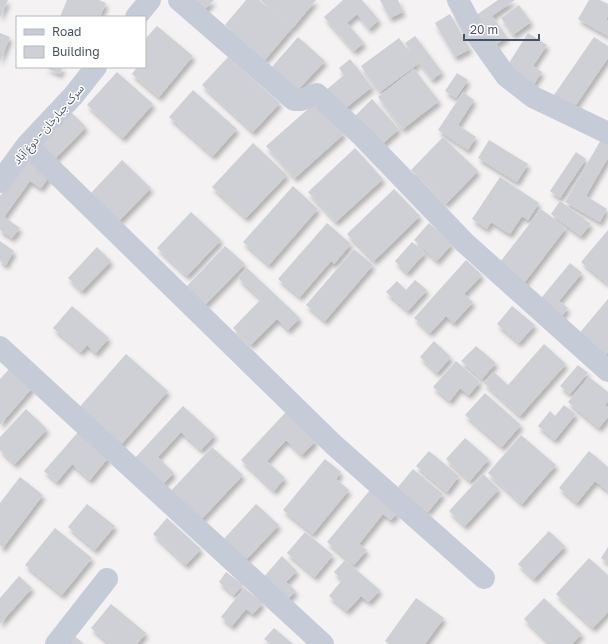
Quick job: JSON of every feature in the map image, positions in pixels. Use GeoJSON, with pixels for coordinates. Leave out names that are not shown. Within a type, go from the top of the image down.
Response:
{"type":"FeatureCollection","features":[{"type":"Feature","properties":{"kind":"street"},"geometry":{"type":"LineString","coordinates":[[137,16],[150,0]]}},
{"type":"Feature","properties":{"kind":"street"},"geometry":{"type":"LineString","coordinates":[[179,0],[294,100],[301,100],[316,94],[363,136],[465,243],[608,371]]}},
{"type":"Feature","properties":{"kind":"street"},"geometry":{"type":"LineString","coordinates":[[458,0],[474,31],[506,76],[533,97],[608,133]]}},
{"type":"Feature","properties":{"kind":"street","name":"سرک جبارخان - دوغ آباد"},"geometry":{"type":"LineString","coordinates":[[0,182],[27,145],[73,96],[95,68]]}},
{"type":"Feature","properties":{"kind":"street"},"geometry":{"type":"LineString","coordinates":[[27,145],[334,445],[484,578]]}},
{"type":"Feature","properties":{"kind":"street"},"geometry":{"type":"LineString","coordinates":[[0,347],[322,644]]}},
{"type":"Feature","properties":{"kind":"street"},"geometry":{"type":"LineString","coordinates":[[56,644],[107,579]]}},
{"type":"Feature","properties":{"kind":"building"},"geometry":{"type":"Polygon","coordinates":[[[0,0],[8,0],[0,18],[0,0]]]}},
{"type":"Feature","properties":{"kind":"building"},"geometry":{"type":"Polygon","coordinates":[[[67,0],[99,0],[106,3],[100,16],[60,16],[67,0]]]}},
{"type":"Feature","properties":{"kind":"building"},"geometry":{"type":"Polygon","coordinates":[[[187,0],[214,0],[200,14],[187,0]]]}},
{"type":"Feature","properties":{"kind":"building"},"geometry":{"type":"Polygon","coordinates":[[[246,0],[259,0],[292,28],[265,60],[225,25],[246,0]]]}},
{"type":"Feature","properties":{"kind":"building"},"geometry":{"type":"Polygon","coordinates":[[[260,0],[316,0],[293,28],[260,0]]]}},
{"type":"Feature","properties":{"kind":"building"},"geometry":{"type":"Polygon","coordinates":[[[343,0],[362,0],[379,20],[369,29],[357,14],[347,23],[364,43],[354,51],[324,17],[343,0]]]}},
{"type":"Feature","properties":{"kind":"building"},"geometry":{"type":"Polygon","coordinates":[[[380,0],[398,0],[403,12],[390,18],[380,0]]]}},
{"type":"Feature","properties":{"kind":"building"},"geometry":{"type":"Polygon","coordinates":[[[498,0],[515,0],[492,16],[507,37],[495,45],[475,16],[498,0]]]}},
{"type":"Feature","properties":{"kind":"building"},"geometry":{"type":"Polygon","coordinates":[[[589,0],[600,0],[608,4],[608,16],[606,19],[608,21],[608,36],[578,19],[589,0]]]}},
{"type":"Feature","properties":{"kind":"building"},"geometry":{"type":"Polygon","coordinates":[[[519,5],[531,22],[513,35],[501,18],[519,5]]]}},
{"type":"Feature","properties":{"kind":"building"},"geometry":{"type":"Polygon","coordinates":[[[450,14],[470,49],[455,57],[435,23],[450,14]]]}},
{"type":"Feature","properties":{"kind":"building"},"geometry":{"type":"Polygon","coordinates":[[[157,26],[193,56],[159,97],[132,74],[136,68],[146,68],[146,38],[157,26]]]}},
{"type":"Feature","properties":{"kind":"building"},"geometry":{"type":"Polygon","coordinates":[[[0,33],[10,37],[0,62],[0,33]]]}},
{"type":"Feature","properties":{"kind":"building"},"geometry":{"type":"Polygon","coordinates":[[[528,33],[547,45],[533,66],[542,72],[534,84],[507,66],[528,33]]]}},
{"type":"Feature","properties":{"kind":"building"},"geometry":{"type":"Polygon","coordinates":[[[415,36],[442,72],[432,80],[405,43],[415,36]]]}},
{"type":"Feature","properties":{"kind":"building"},"geometry":{"type":"Polygon","coordinates":[[[298,37],[325,61],[297,91],[271,68],[298,37]]]}},
{"type":"Feature","properties":{"kind":"building"},"geometry":{"type":"Polygon","coordinates":[[[594,37],[608,46],[608,58],[574,108],[554,95],[594,37]]]}},
{"type":"Feature","properties":{"kind":"building"},"geometry":{"type":"Polygon","coordinates":[[[399,38],[418,64],[380,92],[361,66],[399,38]]]}},
{"type":"Feature","properties":{"kind":"building"},"geometry":{"type":"Polygon","coordinates":[[[228,57],[280,103],[253,132],[202,85],[228,57]]]}},
{"type":"Feature","properties":{"kind":"building"},"geometry":{"type":"Polygon","coordinates":[[[350,59],[372,87],[342,111],[325,91],[344,75],[339,68],[350,59]]]}},
{"type":"Feature","properties":{"kind":"building"},"geometry":{"type":"Polygon","coordinates":[[[46,68],[63,68],[60,74],[46,68]]]}},
{"type":"Feature","properties":{"kind":"building"},"geometry":{"type":"Polygon","coordinates":[[[414,69],[439,101],[403,129],[378,97],[414,69]]]}},
{"type":"Feature","properties":{"kind":"building"},"geometry":{"type":"Polygon","coordinates":[[[117,72],[153,104],[123,138],[87,105],[117,72]]]}},
{"type":"Feature","properties":{"kind":"building"},"geometry":{"type":"Polygon","coordinates":[[[457,73],[468,80],[456,98],[445,91],[457,73]]]}},
{"type":"Feature","properties":{"kind":"building"},"geometry":{"type":"Polygon","coordinates":[[[193,90],[237,129],[213,156],[169,117],[193,90]]]}},
{"type":"Feature","properties":{"kind":"building"},"geometry":{"type":"Polygon","coordinates":[[[463,92],[474,100],[458,125],[476,137],[468,150],[438,130],[463,92]]]}},
{"type":"Feature","properties":{"kind":"building"},"geometry":{"type":"Polygon","coordinates":[[[372,99],[399,129],[380,146],[354,117],[372,99]]]}},
{"type":"Feature","properties":{"kind":"building"},"geometry":{"type":"Polygon","coordinates":[[[316,102],[344,134],[295,178],[266,146],[316,102]]]}},
{"type":"Feature","properties":{"kind":"building"},"geometry":{"type":"Polygon","coordinates":[[[71,112],[86,127],[55,159],[40,145],[71,112]]]}},
{"type":"Feature","properties":{"kind":"building"},"geometry":{"type":"Polygon","coordinates":[[[443,137],[478,171],[446,204],[411,170],[443,137]]]}},
{"type":"Feature","properties":{"kind":"building"},"geometry":{"type":"Polygon","coordinates":[[[602,138],[608,142],[608,158],[586,196],[607,209],[600,222],[565,202],[602,138]]]}},
{"type":"Feature","properties":{"kind":"building"},"geometry":{"type":"Polygon","coordinates":[[[489,140],[528,164],[517,182],[478,158],[489,140]]]}},
{"type":"Feature","properties":{"kind":"building"},"geometry":{"type":"Polygon","coordinates":[[[253,143],[287,175],[246,218],[212,187],[253,143]]]}},
{"type":"Feature","properties":{"kind":"building"},"geometry":{"type":"Polygon","coordinates":[[[355,148],[383,179],[336,222],[308,192],[355,148]]]}},
{"type":"Feature","properties":{"kind":"building"},"geometry":{"type":"Polygon","coordinates":[[[576,152],[586,159],[560,198],[550,191],[576,152]]]}},
{"type":"Feature","properties":{"kind":"building"},"geometry":{"type":"Polygon","coordinates":[[[27,158],[51,175],[41,188],[30,181],[4,217],[20,228],[12,238],[0,230],[0,196],[27,158]]]}},
{"type":"Feature","properties":{"kind":"building"},"geometry":{"type":"Polygon","coordinates":[[[122,160],[151,188],[119,221],[91,193],[122,160]]]}},
{"type":"Feature","properties":{"kind":"building"},"geometry":{"type":"Polygon","coordinates":[[[500,177],[539,203],[528,220],[522,216],[510,234],[491,222],[487,229],[472,219],[500,177]]]}},
{"type":"Feature","properties":{"kind":"building"},"geometry":{"type":"Polygon","coordinates":[[[293,186],[318,209],[269,265],[243,242],[293,186]]]}},
{"type":"Feature","properties":{"kind":"building"},"geometry":{"type":"Polygon","coordinates":[[[394,189],[420,216],[374,261],[347,234],[394,189]]]}},
{"type":"Feature","properties":{"kind":"building"},"geometry":{"type":"Polygon","coordinates":[[[560,201],[591,224],[581,236],[551,214],[560,201]]]}},
{"type":"Feature","properties":{"kind":"building"},"geometry":{"type":"Polygon","coordinates":[[[541,209],[566,228],[522,286],[497,266],[541,209]]]}},
{"type":"Feature","properties":{"kind":"building"},"geometry":{"type":"Polygon","coordinates":[[[191,212],[221,240],[187,276],[157,248],[191,212]]]}},
{"type":"Feature","properties":{"kind":"building"},"geometry":{"type":"Polygon","coordinates":[[[327,223],[351,244],[334,264],[331,261],[300,297],[278,279],[327,223]]]}},
{"type":"Feature","properties":{"kind":"building"},"geometry":{"type":"Polygon","coordinates":[[[429,223],[452,244],[437,261],[414,240],[429,223]]]}},
{"type":"Feature","properties":{"kind":"building"},"geometry":{"type":"Polygon","coordinates":[[[608,230],[608,284],[581,262],[608,230]]]}},
{"type":"Feature","properties":{"kind":"building"},"geometry":{"type":"Polygon","coordinates":[[[0,241],[14,251],[6,265],[0,261],[0,241]]]}},
{"type":"Feature","properties":{"kind":"building"},"geometry":{"type":"Polygon","coordinates":[[[412,242],[425,253],[407,273],[395,261],[412,242]]]}},
{"type":"Feature","properties":{"kind":"building"},"geometry":{"type":"Polygon","coordinates":[[[225,246],[245,264],[205,305],[186,287],[225,246]]]}},
{"type":"Feature","properties":{"kind":"building"},"geometry":{"type":"Polygon","coordinates":[[[97,247],[111,261],[82,291],[68,278],[97,247]]]}},
{"type":"Feature","properties":{"kind":"building"},"geometry":{"type":"Polygon","coordinates":[[[354,249],[373,265],[325,321],[306,305],[354,249]]]}},
{"type":"Feature","properties":{"kind":"building"},"geometry":{"type":"Polygon","coordinates":[[[466,260],[482,275],[464,294],[473,302],[454,323],[446,316],[430,333],[414,318],[466,260]]]}},
{"type":"Feature","properties":{"kind":"building"},"geometry":{"type":"Polygon","coordinates":[[[570,263],[582,273],[559,301],[568,308],[559,320],[538,302],[570,263]]]}},
{"type":"Feature","properties":{"kind":"building"},"geometry":{"type":"Polygon","coordinates":[[[247,268],[300,318],[288,330],[277,319],[251,345],[233,328],[261,299],[238,278],[247,268]]]}},
{"type":"Feature","properties":{"kind":"building"},"geometry":{"type":"Polygon","coordinates":[[[415,280],[427,290],[408,311],[386,292],[397,281],[406,290],[415,280]]]}},
{"type":"Feature","properties":{"kind":"building"},"geometry":{"type":"Polygon","coordinates":[[[608,299],[608,352],[603,358],[577,336],[608,299]]]}},
{"type":"Feature","properties":{"kind":"building"},"geometry":{"type":"Polygon","coordinates":[[[72,306],[109,338],[96,353],[87,345],[81,352],[53,328],[72,306]]]}},
{"type":"Feature","properties":{"kind":"building"},"geometry":{"type":"Polygon","coordinates":[[[512,306],[535,325],[519,343],[497,324],[512,306]]]}},
{"type":"Feature","properties":{"kind":"building"},"geometry":{"type":"Polygon","coordinates":[[[434,341],[451,357],[437,373],[420,357],[434,341]]]}},
{"type":"Feature","properties":{"kind":"building"},"geometry":{"type":"Polygon","coordinates":[[[544,344],[566,364],[520,416],[484,383],[494,372],[508,385],[544,344]]]}},
{"type":"Feature","properties":{"kind":"building"},"geometry":{"type":"Polygon","coordinates":[[[476,346],[496,363],[482,379],[461,361],[476,346]]]}},
{"type":"Feature","properties":{"kind":"building"},"geometry":{"type":"Polygon","coordinates":[[[126,354],[168,391],[119,447],[77,410],[126,354]]]}},
{"type":"Feature","properties":{"kind":"building"},"geometry":{"type":"Polygon","coordinates":[[[456,361],[480,382],[469,395],[460,388],[450,401],[433,387],[456,361]]]}},
{"type":"Feature","properties":{"kind":"building"},"geometry":{"type":"Polygon","coordinates":[[[578,365],[588,373],[570,394],[560,386],[578,365]]]}},
{"type":"Feature","properties":{"kind":"building"},"geometry":{"type":"Polygon","coordinates":[[[11,367],[33,387],[0,425],[0,379],[11,367]]]}},
{"type":"Feature","properties":{"kind":"building"},"geometry":{"type":"Polygon","coordinates":[[[589,377],[608,392],[608,401],[605,405],[608,408],[608,417],[599,428],[568,402],[589,377]]]}},
{"type":"Feature","properties":{"kind":"building"},"geometry":{"type":"Polygon","coordinates":[[[485,393],[521,425],[502,447],[465,415],[485,393]]]}},
{"type":"Feature","properties":{"kind":"building"},"geometry":{"type":"Polygon","coordinates":[[[564,405],[576,414],[555,440],[538,426],[550,411],[555,416],[564,405]]]}},
{"type":"Feature","properties":{"kind":"building"},"geometry":{"type":"Polygon","coordinates":[[[183,406],[215,435],[201,450],[181,432],[158,457],[174,473],[162,485],[134,459],[183,406]]]}},
{"type":"Feature","properties":{"kind":"building"},"geometry":{"type":"Polygon","coordinates":[[[26,409],[47,429],[15,464],[0,450],[0,437],[26,409]]]}},
{"type":"Feature","properties":{"kind":"building"},"geometry":{"type":"Polygon","coordinates":[[[286,412],[316,441],[302,455],[286,440],[267,461],[285,478],[274,491],[241,460],[286,412]]]}},
{"type":"Feature","properties":{"kind":"building"},"geometry":{"type":"Polygon","coordinates":[[[79,431],[109,457],[90,480],[72,464],[57,482],[44,471],[79,431]]]}},
{"type":"Feature","properties":{"kind":"building"},"geometry":{"type":"Polygon","coordinates":[[[521,435],[556,465],[522,504],[488,473],[521,435]]]}},
{"type":"Feature","properties":{"kind":"building"},"geometry":{"type":"Polygon","coordinates":[[[465,438],[489,459],[470,481],[446,459],[465,438]]]}},
{"type":"Feature","properties":{"kind":"building"},"geometry":{"type":"Polygon","coordinates":[[[212,447],[243,475],[198,523],[168,494],[212,447]]]}},
{"type":"Feature","properties":{"kind":"building"},"geometry":{"type":"Polygon","coordinates":[[[429,451],[459,476],[447,492],[416,466],[429,451]]]}},
{"type":"Feature","properties":{"kind":"building"},"geometry":{"type":"Polygon","coordinates":[[[589,451],[608,467],[608,491],[595,481],[577,503],[559,488],[589,451]]]}},
{"type":"Feature","properties":{"kind":"building"},"geometry":{"type":"Polygon","coordinates":[[[325,459],[341,472],[336,479],[349,490],[313,534],[283,510],[325,459]]]}},
{"type":"Feature","properties":{"kind":"building"},"geometry":{"type":"Polygon","coordinates":[[[413,469],[443,494],[428,512],[398,487],[413,469]]]}},
{"type":"Feature","properties":{"kind":"building"},"geometry":{"type":"Polygon","coordinates":[[[483,474],[499,489],[465,526],[449,511],[483,474]]]}},
{"type":"Feature","properties":{"kind":"building"},"geometry":{"type":"Polygon","coordinates":[[[20,477],[43,495],[3,548],[0,545],[0,503],[20,477]]]}},
{"type":"Feature","properties":{"kind":"building"},"geometry":{"type":"Polygon","coordinates":[[[370,490],[398,513],[391,520],[383,514],[359,544],[367,550],[354,565],[327,542],[370,490]]]}},
{"type":"Feature","properties":{"kind":"building"},"geometry":{"type":"Polygon","coordinates":[[[87,504],[115,526],[95,550],[68,527],[87,504]]]}},
{"type":"Feature","properties":{"kind":"building"},"geometry":{"type":"Polygon","coordinates":[[[256,504],[279,525],[243,563],[221,542],[256,504]]]}},
{"type":"Feature","properties":{"kind":"building"},"geometry":{"type":"Polygon","coordinates":[[[167,518],[201,549],[186,565],[153,534],[167,518]]]}},
{"type":"Feature","properties":{"kind":"building"},"geometry":{"type":"Polygon","coordinates":[[[55,528],[92,558],[62,595],[25,565],[55,528]]]}},
{"type":"Feature","properties":{"kind":"building"},"geometry":{"type":"Polygon","coordinates":[[[549,531],[565,546],[534,579],[518,564],[549,531]]]}},
{"type":"Feature","properties":{"kind":"building"},"geometry":{"type":"Polygon","coordinates":[[[305,532],[333,555],[315,577],[287,553],[305,532]]]}},
{"type":"Feature","properties":{"kind":"building"},"geometry":{"type":"Polygon","coordinates":[[[608,547],[608,563],[601,558],[608,547]]]}},
{"type":"Feature","properties":{"kind":"building"},"geometry":{"type":"Polygon","coordinates":[[[282,556],[297,571],[286,582],[296,591],[286,601],[262,579],[282,556]]]}},
{"type":"Feature","properties":{"kind":"building"},"geometry":{"type":"Polygon","coordinates":[[[589,558],[608,575],[608,612],[593,628],[556,594],[589,558]]]}},
{"type":"Feature","properties":{"kind":"building"},"geometry":{"type":"Polygon","coordinates":[[[345,560],[380,590],[369,602],[361,596],[347,611],[329,596],[342,580],[334,572],[345,560]]]}},
{"type":"Feature","properties":{"kind":"building"},"geometry":{"type":"Polygon","coordinates":[[[226,572],[243,585],[234,595],[219,582],[226,572]]]}},
{"type":"Feature","properties":{"kind":"building"},"geometry":{"type":"Polygon","coordinates":[[[19,576],[32,588],[0,624],[0,598],[19,576]]]}},
{"type":"Feature","properties":{"kind":"building"},"geometry":{"type":"Polygon","coordinates":[[[244,588],[263,603],[253,614],[246,609],[232,626],[221,617],[244,588]]]}},
{"type":"Feature","properties":{"kind":"building"},"geometry":{"type":"Polygon","coordinates":[[[416,598],[444,618],[425,644],[389,644],[385,641],[416,598]]]}},
{"type":"Feature","properties":{"kind":"building"},"geometry":{"type":"Polygon","coordinates":[[[544,598],[582,634],[572,644],[550,644],[524,619],[544,598]]]}},
{"type":"Feature","properties":{"kind":"building"},"geometry":{"type":"Polygon","coordinates":[[[111,604],[146,633],[137,644],[110,644],[91,628],[111,604]]]}},
{"type":"Feature","properties":{"kind":"building"},"geometry":{"type":"Polygon","coordinates":[[[274,628],[293,644],[271,644],[264,639],[274,628]]]}},
{"type":"Feature","properties":{"kind":"building"},"geometry":{"type":"Polygon","coordinates":[[[73,635],[84,644],[66,644],[73,635]]]}}]}
